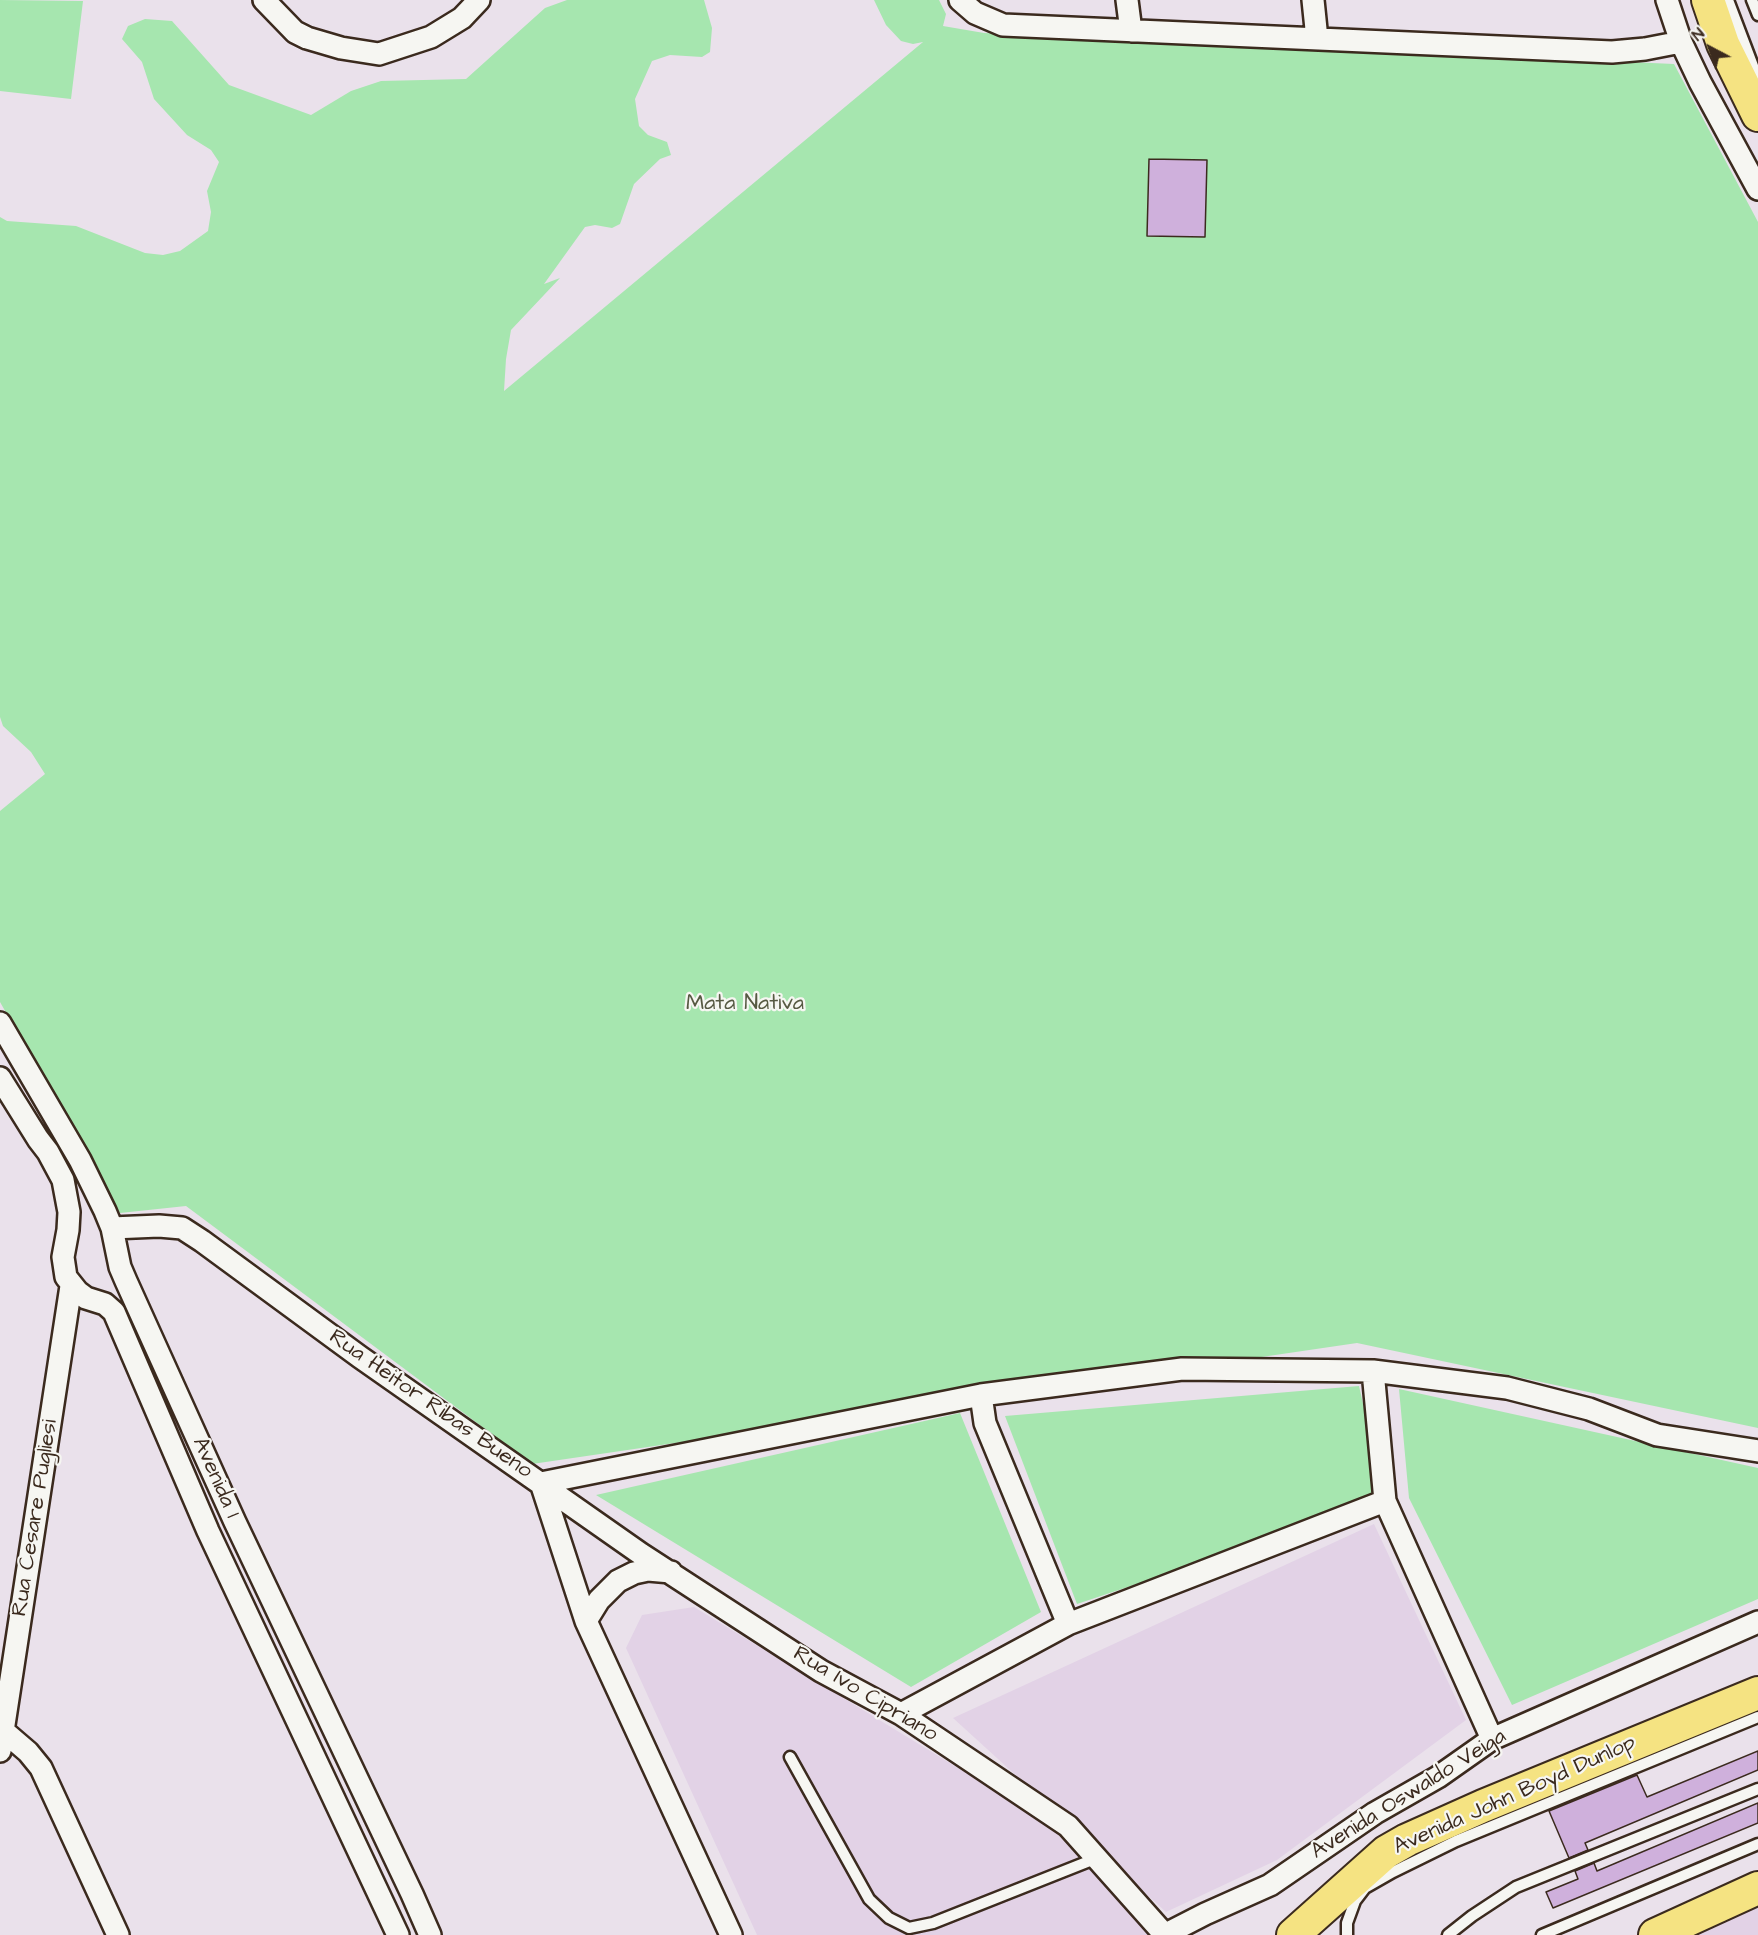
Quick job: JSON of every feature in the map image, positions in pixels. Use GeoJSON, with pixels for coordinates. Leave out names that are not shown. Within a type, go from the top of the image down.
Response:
{"type":"FeatureCollection","features":[{"type":"Feature","properties":{"kind":"main road"},"geometry":{"type":"LineString","coordinates":[[1708,0],[1723,44],[1758,115]]}},
{"type":"Feature","properties":{"kind":"main road","name":"Avenida John Boyd Dunlop"},"geometry":{"type":"LineString","coordinates":[[1293,1935],[1386,1852],[1407,1840],[1483,1806],[1758,1693]]}},
{"type":"Feature","properties":{"kind":"main road"},"geometry":{"type":"LineString","coordinates":[[1655,1935],[1758,1888]]}},
{"type":"Feature","properties":{"kind":"street"},"geometry":{"type":"LineString","coordinates":[[264,0],[296,32],[307,38],[341,48],[379,54],[431,37],[462,18],[479,0]]}},
{"type":"Feature","properties":{"kind":"street"},"geometry":{"type":"LineString","coordinates":[[1127,0],[1131,31]]}},
{"type":"Feature","properties":{"kind":"street"},"geometry":{"type":"LineString","coordinates":[[1313,0],[1317,39]]}},
{"type":"Feature","properties":{"kind":"street"},"geometry":{"type":"LineString","coordinates":[[1667,0],[1681,42],[1700,82],[1758,189]]}},
{"type":"Feature","properties":{"kind":"street"},"geometry":{"type":"LineString","coordinates":[[961,2],[982,17],[1004,25],[1612,52],[1681,42]]}},
{"type":"Feature","properties":{"kind":"street","name":"Avenida 1"},"geometry":{"type":"LineString","coordinates":[[0,1023],[80,1161],[112,1228],[120,1267],[235,1522],[430,1935]]}},
{"type":"Feature","properties":{"kind":"street"},"geometry":{"type":"LineString","coordinates":[[0,1078],[48,1152],[63,1180],[69,1212],[63,1267],[78,1292],[104,1291],[112,1284],[120,1267]]}},
{"type":"Feature","properties":{"kind":"street","name":"Rua Heitor Ribas Bueno"},"geometry":{"type":"LineString","coordinates":[[112,1228],[182,1228],[360,1357],[541,1483],[586,1621],[731,1935]]}},
{"type":"Feature","properties":{"kind":"street","name":"Avenida 1"},"geometry":{"type":"LineString","coordinates":[[78,1292],[105,1304],[114,1312],[208,1531],[398,1935]]}},
{"type":"Feature","properties":{"kind":"street","name":"Rua Cesare Pugliesi"},"geometry":{"type":"LineString","coordinates":[[1,1736],[78,1292]]}},
{"type":"Feature","properties":{"kind":"street"},"geometry":{"type":"LineString","coordinates":[[541,1483],[981,1395],[1182,1369],[1373,1371],[1507,1389],[1589,1409],[1657,1436],[1758,1451]]}},
{"type":"Feature","properties":{"kind":"street"},"geometry":{"type":"LineString","coordinates":[[1373,1371],[1385,1500],[1492,1739]]}},
{"type":"Feature","properties":{"kind":"street"},"geometry":{"type":"LineString","coordinates":[[981,1395],[984,1423],[1068,1624]]}},
{"type":"Feature","properties":{"kind":"street","name":"Rua Ivo Cipriano"},"geometry":{"type":"LineString","coordinates":[[541,1483],[641,1554],[821,1671],[901,1714],[1068,1826],[1165,1935]]}},
{"type":"Feature","properties":{"kind":"street"},"geometry":{"type":"LineString","coordinates":[[901,1714],[1068,1624],[1385,1500]]}},
{"type":"Feature","properties":{"kind":"street"},"geometry":{"type":"LineString","coordinates":[[586,1621],[599,1600],[618,1581],[634,1573],[648,1570],[671,1572]]}},
{"type":"Feature","properties":{"kind":"street","name":"Avenida Oswaldo Veiga"},"geometry":{"type":"LineString","coordinates":[[1165,1935],[1270,1885],[1375,1813],[1438,1777],[1492,1739],[1758,1622]]}},
{"type":"Feature","properties":{"kind":"street"},"geometry":{"type":"LineString","coordinates":[[1,1736],[28,1752],[41,1768],[118,1935]]}},
{"type":"Feature","properties":{"kind":"lane"},"geometry":{"type":"LineString","coordinates":[[1728,0],[1758,79]]}},
{"type":"Feature","properties":{"kind":"lane"},"geometry":{"type":"LineString","coordinates":[[1752,0],[1758,15]]}},
{"type":"Feature","properties":{"kind":"lane"},"geometry":{"type":"LineString","coordinates":[[1347,1935],[1347,1923],[1355,1901],[1365,1888],[1394,1872],[1456,1840],[1758,1717]]}},
{"type":"Feature","properties":{"kind":"lane"},"geometry":{"type":"LineString","coordinates":[[790,1757],[868,1899],[889,1918],[909,1928],[933,1923],[1097,1858]]}},
{"type":"Feature","properties":{"kind":"lane"},"geometry":{"type":"LineString","coordinates":[[1449,1935],[1472,1916],[1516,1887],[1758,1788]]}},
{"type":"Feature","properties":{"kind":"lane"},"geometry":{"type":"LineString","coordinates":[[1542,1935],[1758,1844]]}},
{"type":"Feature","properties":{"kind":"shaded area"},"geometry":{"type":"Polygon","coordinates":[[[1374,1524],[1466,1720],[1277,1860],[1166,1912],[953,1718],[1374,1524]]]}},
{"type":"Feature","properties":{"kind":"shaded area"},"geometry":{"type":"Polygon","coordinates":[[[694,1607],[1045,1821],[1151,1935],[757,1935],[626,1648],[642,1615],[694,1607]]]}},
{"type":"Feature","properties":{"kind":"shaded area"},"geometry":{"type":"Polygon","coordinates":[[[1758,1907],[1758,1935],[1694,1935],[1758,1907]]]}},
{"type":"Feature","properties":{"kind":"green space"},"geometry":{"type":"Polygon","coordinates":[[[0,0],[83,1],[71,99],[0,91],[0,0]]]}},
{"type":"Feature","properties":{"kind":"green space","name":"Mata Nativa"},"geometry":{"type":"Polygon","coordinates":[[[567,0],[704,0],[712,28],[710,52],[702,57],[670,55],[652,61],[635,99],[639,126],[648,135],[667,142],[671,155],[660,159],[634,184],[620,224],[612,228],[595,225],[585,227],[544,284],[560,278],[511,330],[504,391],[923,42],[913,44],[901,41],[886,25],[874,0],[939,0],[946,14],[943,26],[984,33],[1674,64],[1758,222],[1758,1428],[1357,1343],[532,1464],[186,1206],[120,1213],[0,1002],[0,811],[45,774],[31,752],[3,726],[0,717],[0,217],[7,221],[76,226],[145,253],[163,255],[180,251],[208,231],[211,212],[207,191],[219,162],[211,150],[187,135],[154,99],[142,62],[122,39],[128,26],[145,19],[172,21],[229,85],[311,115],[351,91],[381,81],[466,79],[545,8],[567,0]]]}},
{"type":"Feature","properties":{"kind":"green space"},"geometry":{"type":"Polygon","coordinates":[[[1359,1386],[1385,1501],[1077,1604],[1005,1416],[1359,1386]]]}},
{"type":"Feature","properties":{"kind":"green space"},"geometry":{"type":"Polygon","coordinates":[[[1399,1389],[1758,1468],[1758,1599],[1512,1705],[1409,1498],[1399,1389]]]}},
{"type":"Feature","properties":{"kind":"green space"},"geometry":{"type":"Polygon","coordinates":[[[960,1413],[1041,1612],[911,1687],[596,1495],[960,1413]]]}},
{"type":"Feature","properties":{"kind":"building"},"geometry":{"type":"Polygon","coordinates":[[[1149,159],[1207,160],[1205,237],[1147,236],[1149,159]]]}},
{"type":"Feature","properties":{"kind":"building"},"geometry":{"type":"Polygon","coordinates":[[[1758,1751],[1758,1770],[1585,1843],[1588,1850],[1569,1858],[1549,1811],[1637,1775],[1647,1797],[1758,1751]]]}},
{"type":"Feature","properties":{"kind":"building"},"geometry":{"type":"Polygon","coordinates":[[[1758,1803],[1758,1823],[1553,1908],[1546,1892],[1578,1879],[1575,1871],[1594,1863],[1597,1871],[1758,1803]]]}}]}
